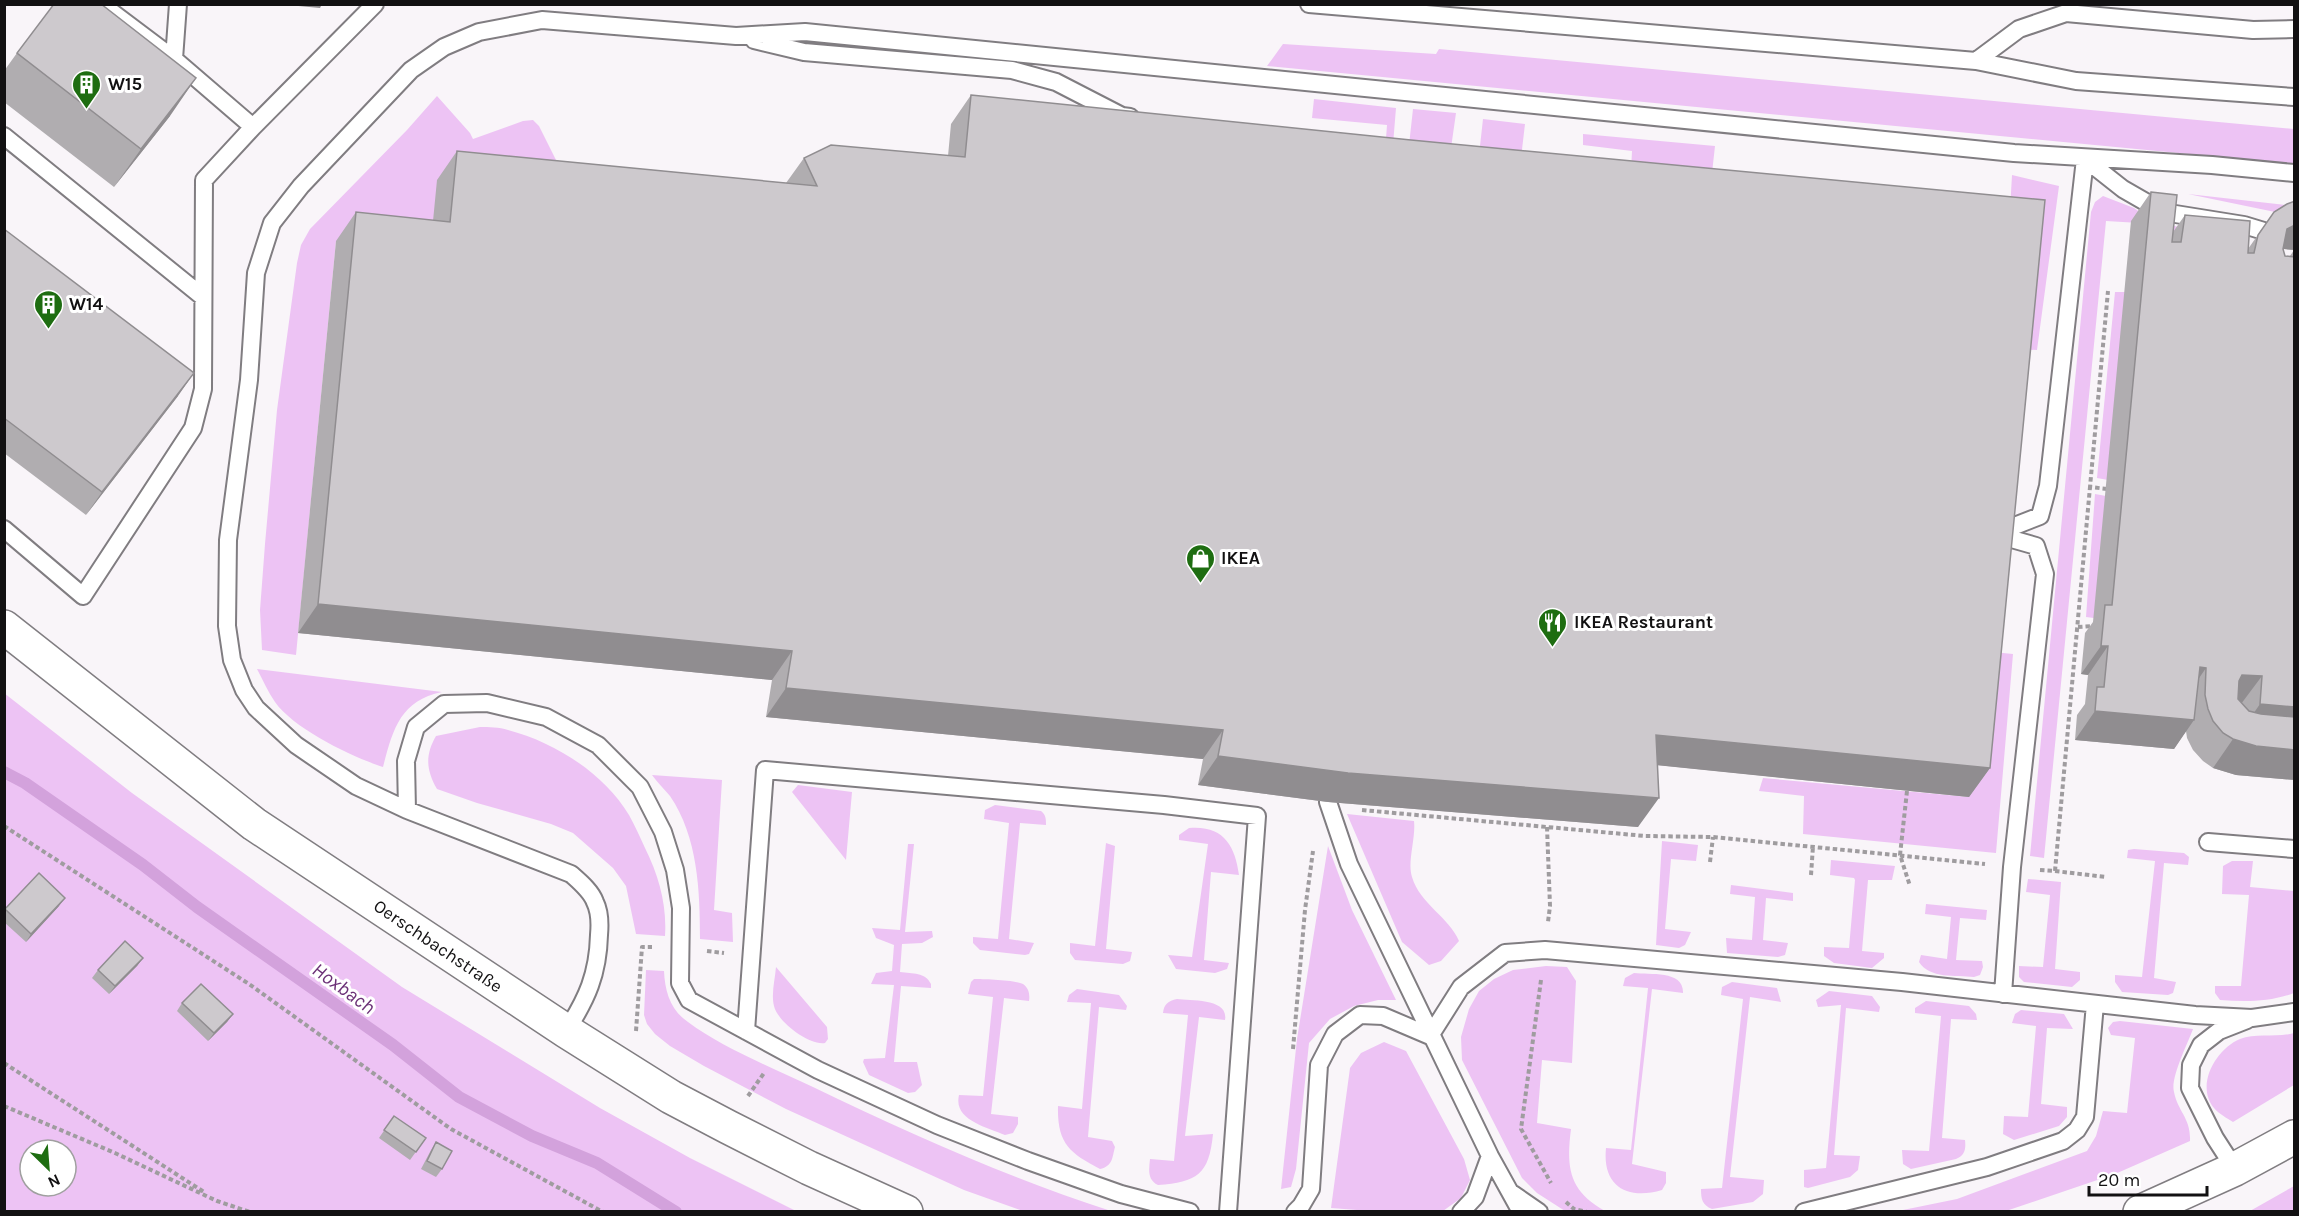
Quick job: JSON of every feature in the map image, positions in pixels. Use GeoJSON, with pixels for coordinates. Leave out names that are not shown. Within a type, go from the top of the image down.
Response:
{"type":"FeatureCollection","features":[{"type":"Feature","properties":{"kind":"main road","name":"Oerschbachstraße"},"geometry":{"type":"LineString","coordinates":[[4,627],[125,725],[254,824],[566,1031],[671,1097],[809,1168],[906,1212]]}},
{"type":"Feature","properties":{"kind":"main road"},"geometry":{"type":"LineString","coordinates":[[2140,1212],[2235,1169],[2295,1137]]}},
{"type":"Feature","properties":{"kind":"lane"},"geometry":{"type":"LineString","coordinates":[[101,4],[174,59],[253,127]]}},
{"type":"Feature","properties":{"kind":"lane"},"geometry":{"type":"LineString","coordinates":[[174,59],[178,4]]}},
{"type":"Feature","properties":{"kind":"lane"},"geometry":{"type":"LineString","coordinates":[[4,528],[83,596],[193,428],[203,389],[204,180],[375,4]]}},
{"type":"Feature","properties":{"kind":"lane"},"geometry":{"type":"LineString","coordinates":[[1309,4],[1976,61],[2076,81],[2295,97]]}},
{"type":"Feature","properties":{"kind":"lane"},"geometry":{"type":"LineString","coordinates":[[1976,61],[2019,29],[2066,13],[2253,30],[2295,29]]}},
{"type":"Feature","properties":{"kind":"lane"},"geometry":{"type":"LineString","coordinates":[[566,1031],[581,1008],[595,975],[600,920],[595,902],[584,885],[571,874],[408,810],[356,786],[296,745],[256,708],[244,690],[232,660],[227,626],[228,540],[249,380],[256,273],[272,224],[301,186],[411,70],[444,47],[479,32],[542,20],[736,36],[805,32],[1226,76],[2085,159],[2212,165],[2295,173]]}},
{"type":"Feature","properties":{"kind":"lane"},"geometry":{"type":"LineString","coordinates":[[736,36],[804,52],[1012,70],[1056,82],[1122,116],[1145,118]]}},
{"type":"Feature","properties":{"kind":"lane"},"geometry":{"type":"LineString","coordinates":[[4,136],[203,297]]}},
{"type":"Feature","properties":{"kind":"lane"},"geometry":{"type":"LineString","coordinates":[[2085,159],[2123,189],[2163,212],[2244,225],[2267,232]]}},
{"type":"Feature","properties":{"kind":"lane"},"geometry":{"type":"LineString","coordinates":[[2003,994],[2012,867],[2045,574],[2036,546],[1994,534],[2040,516],[2048,486],[2085,159]]}},
{"type":"Feature","properties":{"kind":"lane"},"geometry":{"type":"LineString","coordinates":[[408,810],[406,761],[416,727],[444,704],[487,704],[546,717],[598,746],[640,787],[663,832],[675,870],[681,908],[680,983],[689,1000],[818,1070],[937,1125],[1121,1194],[1190,1212]]}},
{"type":"Feature","properties":{"kind":"lane"},"geometry":{"type":"LineString","coordinates":[[746,1031],[765,770],[1131,801],[1257,816],[1228,1212]]}},
{"type":"Feature","properties":{"kind":"lane"},"geometry":{"type":"LineString","coordinates":[[1328,802],[1349,864],[1430,1036],[1490,1156],[1521,1212]]}},
{"type":"Feature","properties":{"kind":"lane"},"geometry":{"type":"LineString","coordinates":[[2208,842],[2295,849]]}},
{"type":"Feature","properties":{"kind":"lane"},"geometry":{"type":"LineString","coordinates":[[1430,1036],[1461,987],[1505,953],[1545,951],[1891,981],[2195,1015],[2252,1018],[2295,1012]]}},
{"type":"Feature","properties":{"kind":"lane"},"geometry":{"type":"LineString","coordinates":[[1804,1212],[1987,1167],[2063,1141],[2077,1130],[2085,1117],[2095,1004]]}},
{"type":"Feature","properties":{"kind":"lane"},"geometry":{"type":"LineString","coordinates":[[1295,1212],[1311,1189],[1319,1065],[1335,1034],[1360,1015],[1383,1016],[1430,1036]]}},
{"type":"Feature","properties":{"kind":"lane"},"geometry":{"type":"LineString","coordinates":[[2235,1169],[2206,1122],[2190,1088],[2191,1065],[2201,1045],[2219,1031],[2252,1018]]}},
{"type":"Feature","properties":{"kind":"lane"},"geometry":{"type":"LineString","coordinates":[[1461,1212],[1475,1197],[1490,1156]]}},
{"type":"Feature","properties":{"kind":"lane"},"geometry":{"type":"LineString","coordinates":[[1509,1191],[1539,1212]]}},
{"type":"Feature","properties":{"kind":"path"},"geometry":{"type":"LineString","coordinates":[[2055,871],[2108,291]]}},
{"type":"Feature","properties":{"kind":"path"},"geometry":{"type":"LineString","coordinates":[[2090,487],[2107,489]]}},
{"type":"Feature","properties":{"kind":"path"},"geometry":{"type":"LineString","coordinates":[[2078,627],[2093,626]]}},
{"type":"Feature","properties":{"kind":"path"},"geometry":{"type":"LineString","coordinates":[[1907,791],[1900,855],[1910,886]]}},
{"type":"Feature","properties":{"kind":"path"},"geometry":{"type":"LineString","coordinates":[[1353,809],[1646,836],[1713,837],[1813,846],[2106,877]]}},
{"type":"Feature","properties":{"kind":"path"},"geometry":{"type":"LineString","coordinates":[[4,826],[249,984],[451,1129],[603,1212]]}},
{"type":"Feature","properties":{"kind":"path"},"geometry":{"type":"LineString","coordinates":[[1547,827],[1550,906],[1521,1129],[1553,1186]]}},
{"type":"Feature","properties":{"kind":"path"},"geometry":{"type":"LineString","coordinates":[[1710,862],[1713,837]]}},
{"type":"Feature","properties":{"kind":"path"},"geometry":{"type":"LineString","coordinates":[[1292,1060],[1305,910],[1314,841]]}},
{"type":"Feature","properties":{"kind":"path"},"geometry":{"type":"LineString","coordinates":[[1811,874],[1813,846]]}},
{"type":"Feature","properties":{"kind":"path"},"geometry":{"type":"LineString","coordinates":[[728,1127],[780,1050]]}},
{"type":"Feature","properties":{"kind":"path"},"geometry":{"type":"LineString","coordinates":[[4,1063],[217,1201]]}},
{"type":"Feature","properties":{"kind":"path"},"geometry":{"type":"LineString","coordinates":[[4,1106],[115,1153],[217,1201],[250,1212]]}},
{"type":"Feature","properties":{"kind":"path"},"geometry":{"type":"LineString","coordinates":[[1558,1196],[1574,1209],[1587,1212]]}},
{"type":"Feature","properties":{"kind":"shaded area"},"geometry":{"type":"Polygon","coordinates":[[[1283,44],[1436,54],[1439,49],[2294,129],[2294,164],[1267,66],[1283,44]]]}},
{"type":"Feature","properties":{"kind":"shaded area"},"geometry":{"type":"Polygon","coordinates":[[[437,96],[473,139],[523,121],[533,120],[539,126],[572,192],[430,251],[336,241],[296,655],[262,650],[260,610],[277,410],[301,245],[310,229],[437,96]]]}},
{"type":"Feature","properties":{"kind":"shaded area"},"geometry":{"type":"Polygon","coordinates":[[[1314,99],[1396,108],[1391,169],[1384,166],[1387,125],[1312,118],[1314,99]]]}},
{"type":"Feature","properties":{"kind":"shaded area"},"geometry":{"type":"Polygon","coordinates":[[[1413,109],[1456,113],[1451,148],[1409,145],[1413,109]]]}},
{"type":"Feature","properties":{"kind":"shaded area"},"geometry":{"type":"Polygon","coordinates":[[[1483,119],[1525,124],[1521,158],[1479,155],[1483,119]]]}},
{"type":"Feature","properties":{"kind":"shaded area"},"geometry":{"type":"Polygon","coordinates":[[[1583,134],[1715,146],[1709,200],[1630,192],[1632,151],[1583,145],[1583,134]]]}},
{"type":"Feature","properties":{"kind":"shaded area"},"geometry":{"type":"Polygon","coordinates":[[[2012,175],[2059,186],[2037,350],[2012,349],[2009,228],[2012,175]]]}},
{"type":"Feature","properties":{"kind":"shaded area"},"geometry":{"type":"Polygon","coordinates":[[[2188,194],[2294,206],[2275,212],[2188,194]]]}},
{"type":"Feature","properties":{"kind":"shaded area"},"geometry":{"type":"Polygon","coordinates":[[[2103,196],[2134,208],[2154,222],[2239,239],[2165,244],[2156,224],[2106,221],[2044,858],[2030,856],[2091,212],[2095,202],[2103,196]]]}},
{"type":"Feature","properties":{"kind":"shaded area"},"geometry":{"type":"Polygon","coordinates":[[[2115,292],[2125,292],[2108,480],[2097,478],[2115,292]]]}},
{"type":"Feature","properties":{"kind":"shaded area"},"geometry":{"type":"Polygon","coordinates":[[[2095,494],[2106,496],[2094,618],[2086,617],[2095,494]]]}},
{"type":"Feature","properties":{"kind":"shaded area"},"geometry":{"type":"Polygon","coordinates":[[[1983,651],[2013,654],[1996,853],[1803,834],[1804,796],[1759,791],[1763,778],[1969,797],[1983,651]]]}},
{"type":"Feature","properties":{"kind":"shaded area"},"geometry":{"type":"Polygon","coordinates":[[[257,669],[442,692],[416,702],[400,719],[383,767],[324,741],[296,722],[275,702],[257,669]]]}},
{"type":"Feature","properties":{"kind":"shaded area"},"geometry":{"type":"Polygon","coordinates":[[[4,693],[132,793],[402,987],[600,1108],[690,1158],[796,1211],[5,1211],[4,693]]]}},
{"type":"Feature","properties":{"kind":"shaded area"},"geometry":{"type":"Polygon","coordinates":[[[480,727],[508,730],[543,742],[592,773],[619,800],[635,827],[658,880],[665,913],[665,936],[636,934],[626,886],[613,868],[573,833],[437,789],[428,762],[436,736],[480,727]]]}},
{"type":"Feature","properties":{"kind":"shaded area"},"geometry":{"type":"Polygon","coordinates":[[[652,775],[722,780],[714,910],[732,913],[733,942],[700,939],[698,883],[692,847],[679,812],[670,796],[652,775]]]}},
{"type":"Feature","properties":{"kind":"shaded area"},"geometry":{"type":"Polygon","coordinates":[[[798,785],[852,792],[846,860],[792,792],[798,785]]]}},
{"type":"Feature","properties":{"kind":"shaded area"},"geometry":{"type":"Polygon","coordinates":[[[995,805],[1041,811],[1046,819],[1046,825],[1020,823],[1009,939],[1034,943],[1029,954],[1025,955],[980,950],[973,943],[973,937],[998,939],[1009,823],[984,819],[985,810],[995,805]]]}},
{"type":"Feature","properties":{"kind":"shaded area"},"geometry":{"type":"Polygon","coordinates":[[[1347,814],[1414,821],[1410,864],[1412,877],[1421,895],[1449,925],[1459,941],[1441,961],[1429,965],[1402,942],[1347,814]]]}},
{"type":"Feature","properties":{"kind":"shaded area"},"geometry":{"type":"Polygon","coordinates":[[[1189,828],[1211,830],[1225,839],[1234,855],[1239,875],[1211,872],[1204,960],[1229,963],[1227,969],[1215,973],[1176,969],[1168,955],[1192,957],[1208,844],[1179,840],[1179,835],[1189,828]]]}},
{"type":"Feature","properties":{"kind":"shaded area"},"geometry":{"type":"Polygon","coordinates":[[[1662,841],[1698,845],[1696,861],[1671,859],[1665,929],[1691,932],[1685,945],[1679,948],[1656,945],[1662,841]]]}},
{"type":"Feature","properties":{"kind":"shaded area"},"geometry":{"type":"Polygon","coordinates":[[[1106,843],[1115,846],[1106,949],[1132,952],[1130,961],[1123,964],[1075,960],[1070,953],[1070,943],[1095,946],[1106,843]]]}},
{"type":"Feature","properties":{"kind":"shaded area"},"geometry":{"type":"Polygon","coordinates":[[[908,844],[914,844],[905,932],[932,931],[933,937],[922,943],[902,944],[900,972],[922,975],[931,984],[931,988],[901,986],[894,1062],[917,1062],[922,1085],[915,1092],[908,1093],[869,1075],[863,1062],[864,1059],[885,1058],[894,985],[871,984],[876,973],[892,971],[894,945],[876,938],[872,928],[900,930],[908,844]]]}},
{"type":"Feature","properties":{"kind":"shaded area"},"geometry":{"type":"Polygon","coordinates":[[[1328,846],[1352,910],[1396,1000],[1378,1000],[1354,1006],[1330,1019],[1309,1043],[1296,1169],[1291,1187],[1281,1189],[1297,1039],[1328,846]]]}},
{"type":"Feature","properties":{"kind":"shaded area"},"geometry":{"type":"Polygon","coordinates":[[[2128,850],[2184,853],[2189,857],[2188,865],[2164,863],[2154,978],[2176,982],[2173,993],[2168,995],[2122,992],[2115,982],[2115,975],[2142,977],[2155,861],[2127,858],[2128,850]]]}},
{"type":"Feature","properties":{"kind":"shaded area"},"geometry":{"type":"Polygon","coordinates":[[[1831,860],[1895,866],[1892,880],[1868,880],[1862,951],[1884,953],[1884,958],[1872,968],[1834,963],[1824,956],[1824,947],[1849,948],[1855,880],[1830,875],[1831,860]]]}},
{"type":"Feature","properties":{"kind":"shaded area"},"geometry":{"type":"Polygon","coordinates":[[[2232,861],[2253,861],[2250,887],[2294,891],[2294,993],[2267,1000],[2249,1001],[2220,1000],[2215,993],[2215,986],[2241,986],[2249,895],[2222,894],[2223,866],[2232,861]]]}},
{"type":"Feature","properties":{"kind":"shaded area"},"geometry":{"type":"Polygon","coordinates":[[[2028,879],[2061,882],[2055,969],[2080,972],[2080,980],[2072,987],[2024,982],[2019,977],[2019,966],[2043,967],[2050,895],[2026,892],[2028,879]]]}},
{"type":"Feature","properties":{"kind":"shaded area"},"geometry":{"type":"Polygon","coordinates":[[[1731,885],[1793,893],[1793,901],[1766,898],[1763,940],[1788,943],[1785,955],[1778,957],[1727,953],[1726,938],[1752,940],[1755,897],[1730,894],[1731,885]]]}},
{"type":"Feature","properties":{"kind":"shaded area"},"geometry":{"type":"Polygon","coordinates":[[[1926,904],[1987,910],[1986,920],[1960,918],[1956,960],[1982,961],[1983,967],[1980,975],[1974,977],[1936,974],[1919,962],[1921,955],[1947,959],[1951,917],[1925,914],[1926,904]]]}},
{"type":"Feature","properties":{"kind":"shaded area"},"geometry":{"type":"Polygon","coordinates":[[[1546,966],[1567,967],[1576,981],[1572,1063],[1542,1060],[1537,1123],[1571,1129],[1570,1167],[1577,1187],[1605,1211],[1565,1211],[1537,1193],[1522,1178],[1462,1060],[1461,1037],[1469,1009],[1479,991],[1494,979],[1513,970],[1546,966]]]}},
{"type":"Feature","properties":{"kind":"shaded area"},"geometry":{"type":"Polygon","coordinates":[[[776,967],[827,1027],[828,1039],[825,1043],[818,1043],[803,1037],[787,1025],[776,1012],[773,997],[776,967]]]}},
{"type":"Feature","properties":{"kind":"shaded area"},"geometry":{"type":"Polygon","coordinates":[[[646,970],[664,971],[667,993],[677,1012],[701,1031],[732,1049],[886,1122],[960,1154],[1111,1211],[1023,1211],[964,1190],[786,1109],[704,1066],[670,1046],[655,1034],[647,1024],[644,1015],[646,970]]]}},
{"type":"Feature","properties":{"kind":"shaded area"},"geometry":{"type":"Polygon","coordinates":[[[1634,973],[1672,977],[1678,980],[1683,993],[1652,989],[1632,1164],[1666,1172],[1666,1183],[1662,1190],[1650,1193],[1628,1191],[1620,1187],[1608,1172],[1606,1161],[1606,1148],[1631,1150],[1648,988],[1623,986],[1625,978],[1634,973]]]}},
{"type":"Feature","properties":{"kind":"shaded area"},"geometry":{"type":"Polygon","coordinates":[[[974,979],[1023,984],[1029,994],[1029,1001],[1004,998],[991,1114],[1018,1117],[1018,1124],[1013,1133],[1005,1135],[966,1117],[959,1104],[959,1095],[983,1096],[993,997],[968,994],[974,979]]]}},
{"type":"Feature","properties":{"kind":"shaded area"},"geometry":{"type":"Polygon","coordinates":[[[1732,982],[1777,988],[1781,1002],[1750,997],[1730,1177],[1764,1180],[1763,1194],[1753,1202],[1712,1209],[1703,1201],[1701,1189],[1722,1188],[1743,999],[1721,995],[1722,987],[1732,982]]]}},
{"type":"Feature","properties":{"kind":"shaded area"},"geometry":{"type":"Polygon","coordinates":[[[1077,989],[1119,995],[1127,1006],[1126,1010],[1099,1007],[1088,1137],[1112,1141],[1115,1147],[1110,1164],[1100,1169],[1080,1158],[1067,1145],[1058,1119],[1058,1106],[1082,1109],[1091,1003],[1067,1002],[1069,995],[1077,989]]]}},
{"type":"Feature","properties":{"kind":"shaded area"},"geometry":{"type":"Polygon","coordinates":[[[1829,991],[1872,996],[1880,1007],[1879,1012],[1846,1008],[1834,1155],[1860,1156],[1858,1170],[1850,1177],[1808,1188],[1804,1187],[1804,1170],[1826,1168],[1841,1005],[1818,1007],[1816,1000],[1829,991]]]}},
{"type":"Feature","properties":{"kind":"shaded area"},"geometry":{"type":"Polygon","coordinates":[[[1177,999],[1215,1004],[1225,1013],[1225,1020],[1199,1017],[1185,1136],[1213,1134],[1208,1159],[1199,1174],[1182,1182],[1158,1185],[1150,1177],[1150,1159],[1174,1161],[1188,1015],[1163,1013],[1167,1003],[1177,999]]]}},
{"type":"Feature","properties":{"kind":"shaded area"},"geometry":{"type":"Polygon","coordinates":[[[1926,1001],[1969,1006],[1976,1014],[1977,1020],[1951,1019],[1942,1138],[1965,1140],[1964,1151],[1956,1159],[1911,1169],[1903,1164],[1902,1150],[1929,1151],[1941,1016],[1915,1013],[1915,1008],[1926,1001]]]}},
{"type":"Feature","properties":{"kind":"shaded area"},"geometry":{"type":"Polygon","coordinates":[[[2021,1010],[2064,1014],[2073,1029],[2047,1028],[2041,1104],[2067,1107],[2067,1117],[2059,1126],[2014,1140],[2003,1134],[2004,1116],[2028,1117],[2036,1026],[2012,1023],[2015,1014],[2021,1010]]]}},
{"type":"Feature","properties":{"kind":"shaded area"},"geometry":{"type":"Polygon","coordinates":[[[2113,1022],[2193,1029],[2173,1086],[2188,1126],[2190,1141],[2115,1174],[2006,1211],[1898,1211],[1957,1199],[2087,1151],[2096,1136],[2103,1111],[2127,1113],[2135,1038],[2111,1035],[2108,1028],[2113,1022]]]}},
{"type":"Feature","properties":{"kind":"shaded area"},"geometry":{"type":"Polygon","coordinates":[[[2294,1033],[2294,1085],[2233,1122],[2214,1108],[2209,1099],[2208,1079],[2216,1059],[2223,1051],[2231,1044],[2246,1037],[2294,1033]]]}},
{"type":"Feature","properties":{"kind":"shaded area"},"geometry":{"type":"Polygon","coordinates":[[[1384,1042],[1406,1051],[1464,1159],[1470,1180],[1461,1198],[1443,1211],[1383,1212],[1331,1208],[1350,1068],[1361,1053],[1384,1042]]]}},
{"type":"Feature","properties":{"kind":"shaded area"},"geometry":{"type":"Polygon","coordinates":[[[2294,1186],[2294,1211],[2250,1211],[2294,1186]]]}},
{"type":"Feature","properties":{"kind":"building"},"geometry":{"type":"Polygon","coordinates":[[[54,4],[101,4],[196,78],[141,149],[17,53],[54,4]]]}},
{"type":"Feature","properties":{"kind":"building"},"geometry":{"type":"Polygon","coordinates":[[[971,95],[1411,140],[2045,200],[1990,768],[1656,735],[1659,798],[1348,773],[1218,756],[1223,730],[786,688],[792,651],[318,604],[356,212],[450,222],[457,151],[817,186],[804,158],[831,145],[965,157],[971,95]]]}},
{"type":"Feature","properties":{"kind":"building"},"geometry":{"type":"Polygon","coordinates":[[[2151,192],[2177,195],[2172,242],[2181,242],[2185,215],[2250,221],[2248,253],[2254,253],[2258,235],[2274,212],[2295,201],[2295,225],[2287,229],[2283,249],[2285,256],[2295,257],[2295,707],[2260,704],[2262,676],[2242,675],[2239,681],[2238,699],[2249,711],[2295,717],[2295,750],[2256,746],[2233,739],[2223,733],[2213,721],[2208,709],[2205,695],[2206,668],[2200,667],[2194,720],[2095,711],[2097,687],[2104,687],[2108,646],[2101,646],[2105,605],[2112,605],[2151,192]]]}},
{"type":"Feature","properties":{"kind":"building","name":"W14"},"geometry":{"type":"Polygon","coordinates":[[[4,229],[194,373],[102,492],[4,418],[4,229]]]}},
{"type":"Feature","properties":{"kind":"building"},"geometry":{"type":"Polygon","coordinates":[[[39,873],[65,898],[31,934],[5,909],[39,873]]]}},
{"type":"Feature","properties":{"kind":"building"},"geometry":{"type":"Polygon","coordinates":[[[125,941],[143,958],[115,986],[98,970],[125,941]]]}},
{"type":"Feature","properties":{"kind":"building"},"geometry":{"type":"Polygon","coordinates":[[[201,984],[233,1014],[214,1033],[182,1003],[201,984]]]}},
{"type":"Feature","properties":{"kind":"building"},"geometry":{"type":"Polygon","coordinates":[[[394,1116],[426,1138],[416,1152],[384,1130],[394,1116]]]}},
{"type":"Feature","properties":{"kind":"building"},"geometry":{"type":"Polygon","coordinates":[[[436,1142],[452,1151],[442,1169],[427,1161],[436,1142]]]}},
{"type":"Feature","properties":{"kind":"waterway","name":"Hoxbach"},"geometry":{"type":"LineString","coordinates":[[4,772],[25,783],[143,865],[197,907],[393,1045],[459,1097],[532,1136],[597,1163],[676,1212]]}},
{"type":"Feature","properties":{"kind":"place","name":"W15"},"geometry":{"type":"Point","coordinates":[87,110]}},
{"type":"Feature","properties":{"kind":"place","name":"W14"},"geometry":{"type":"Point","coordinates":[48,330]}},
{"type":"Feature","properties":{"kind":"place","name":"IKEA"},"geometry":{"type":"Point","coordinates":[1200,584]}},
{"type":"Feature","properties":{"kind":"place","name":"IKEA Restaurant"},"geometry":{"type":"Point","coordinates":[1553,648]}}]}
